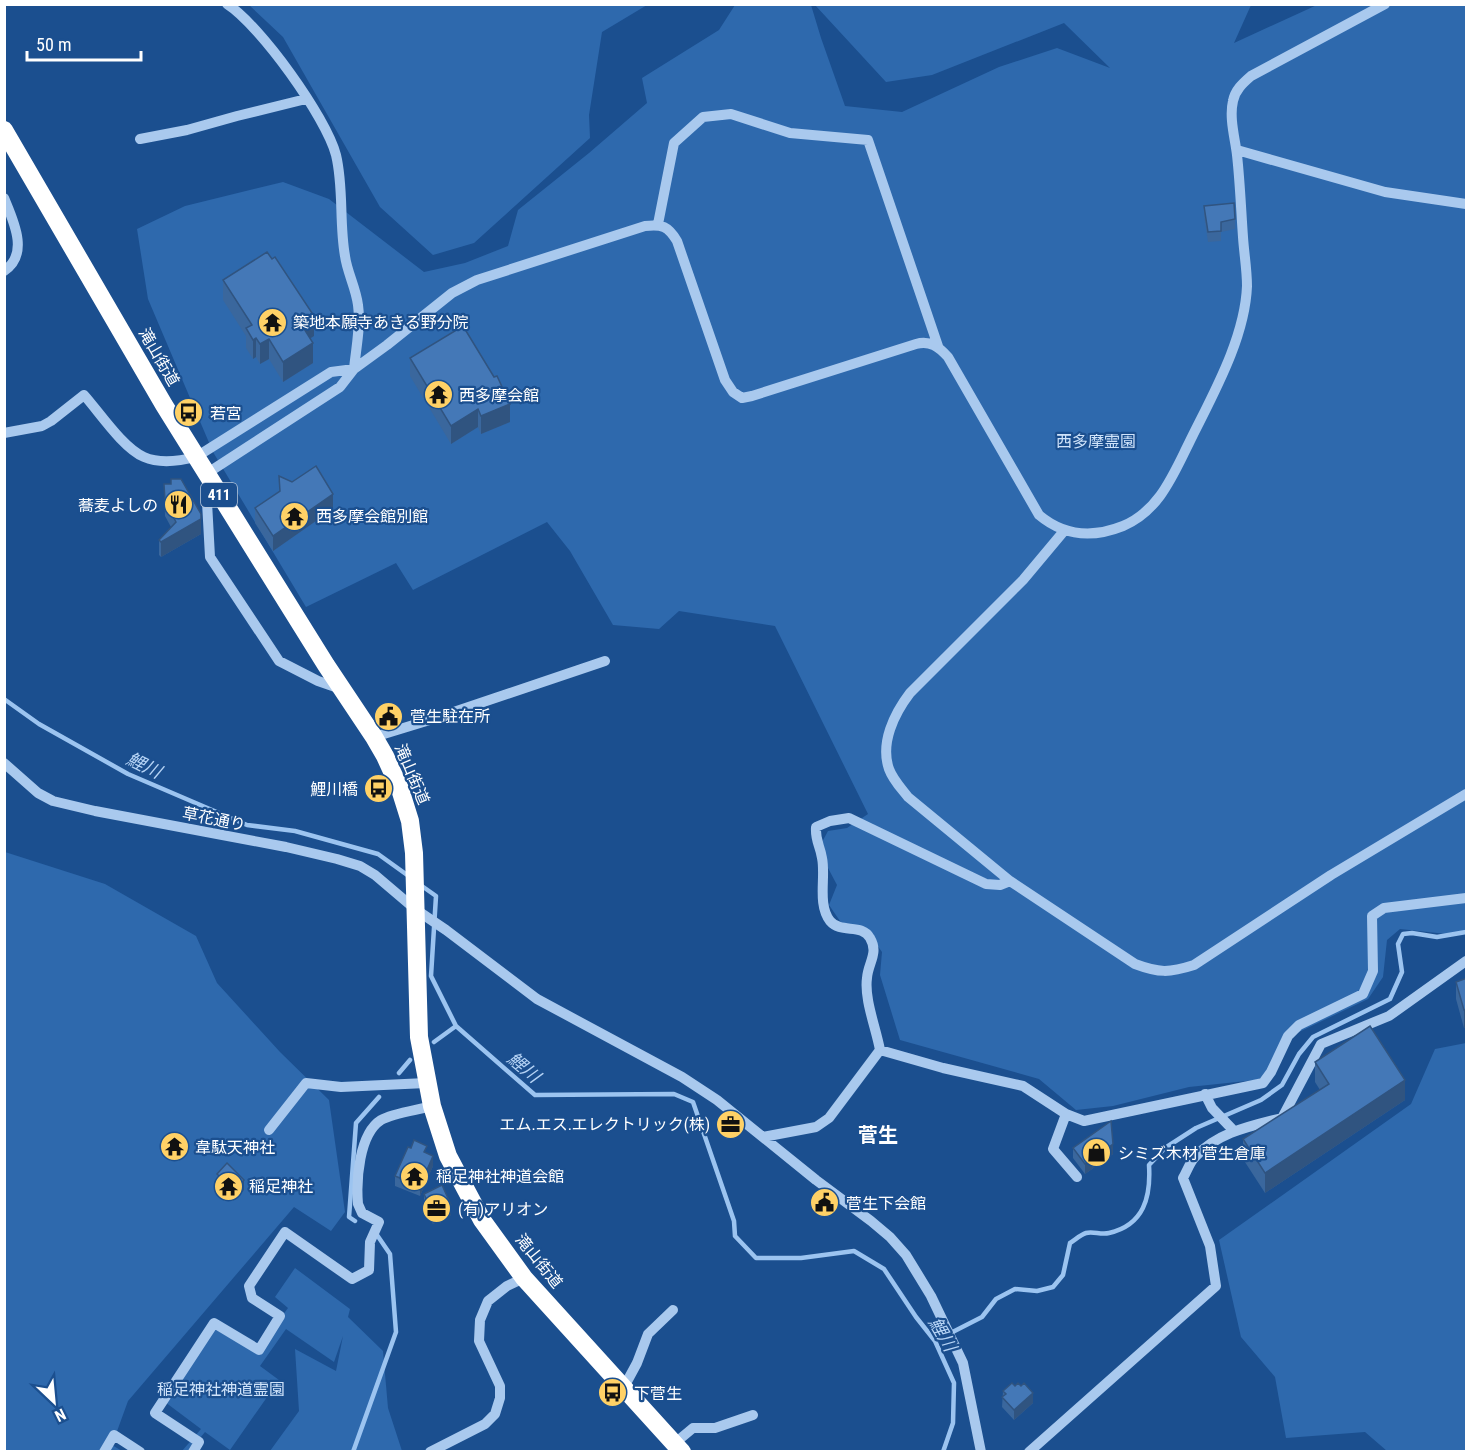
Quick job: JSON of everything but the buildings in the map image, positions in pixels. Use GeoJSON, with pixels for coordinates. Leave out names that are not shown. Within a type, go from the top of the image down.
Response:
{"type":"FeatureCollection","features":[{"type":"Feature","properties":{"kind":"highway","name":"滝山街道"},"geometry":{"type":"LineString","coordinates":[[4,130],[196,458],[374,737],[400,789],[410,821],[419,908],[419,1037],[426,1083],[448,1155],[482,1220],[524,1278],[679,1447]]}},
{"type":"Feature","properties":{"kind":"street"},"geometry":{"type":"LineString","coordinates":[[227,4],[236,10],[278,56],[320,121],[336,154],[345,257],[358,303],[359,322],[354,369]]}},
{"type":"Feature","properties":{"kind":"street"},"geometry":{"type":"LineString","coordinates":[[658,224],[674,143],[703,117],[731,114],[790,133],[867,140],[938,346],[948,357],[1039,515],[1051,525],[1064,531],[1082,533],[1111,531],[1134,521],[1154,504],[1169,484],[1220,379],[1245,308],[1247,284],[1237,150],[1231,114],[1233,99],[1238,88],[1251,76],[1385,4]]}},
{"type":"Feature","properties":{"kind":"street"},"geometry":{"type":"LineString","coordinates":[[140,139],[187,130],[306,99]]}},
{"type":"Feature","properties":{"kind":"street"},"geometry":{"type":"LineString","coordinates":[[1237,150],[1385,192],[1467,204]]}},
{"type":"Feature","properties":{"kind":"street"},"geometry":{"type":"LineString","coordinates":[[4,198],[16,227],[18,246],[16,260],[4,271]]}},
{"type":"Feature","properties":{"kind":"street"},"geometry":{"type":"LineString","coordinates":[[342,689],[318,681],[279,661],[210,557],[208,477],[340,387],[354,369],[452,293],[477,280],[645,226],[658,224],[671,231],[677,241],[725,380],[733,392],[742,398],[916,344],[924,342],[938,346]]}},
{"type":"Feature","properties":{"kind":"street"},"geometry":{"type":"LineString","coordinates":[[4,433],[42,426],[51,422],[84,395],[128,446],[145,457],[176,462],[196,458],[331,372],[354,369]]}},
{"type":"Feature","properties":{"kind":"street"},"geometry":{"type":"LineString","coordinates":[[1064,531],[1023,580],[910,693],[897,710],[888,737],[889,768],[908,797],[1010,881],[1135,964],[1157,972],[1176,971],[1194,965],[1331,875],[1467,794]]}},
{"type":"Feature","properties":{"kind":"street"},"geometry":{"type":"LineString","coordinates":[[374,737],[604,661]]}},
{"type":"Feature","properties":{"kind":"street","name":"草花通り"},"geometry":{"type":"LineString","coordinates":[[4,763],[38,793],[53,801],[286,848],[360,866],[419,908],[537,999],[682,1077],[717,1100],[891,1237],[906,1255],[932,1296],[963,1363],[981,1452]]}},
{"type":"Feature","properties":{"kind":"street"},"geometry":{"type":"LineString","coordinates":[[764,1137],[816,1127],[829,1118],[880,1050],[866,988],[867,975],[875,952],[871,939],[864,931],[839,927],[830,921],[824,904],[822,857],[815,839],[816,827],[830,821],[849,818],[986,884],[1000,885],[1010,881]]}},
{"type":"Feature","properties":{"kind":"street"},"geometry":{"type":"LineString","coordinates":[[880,1050],[943,1068],[1023,1086],[1066,1114],[1084,1121],[1263,1083],[1271,1072],[1288,1036],[1299,1025],[1362,994],[1373,971],[1372,916],[1384,908],[1467,898]]}},
{"type":"Feature","properties":{"kind":"street"},"geometry":{"type":"LineString","coordinates":[[1029,1452],[1216,1286],[1210,1246],[1183,1178],[1195,1158],[1234,1130],[1282,1118],[1321,1044],[1389,1016],[1467,961]]}},
{"type":"Feature","properties":{"kind":"street"},"geometry":{"type":"LineString","coordinates":[[269,1130],[306,1083],[341,1087],[426,1083]]}},
{"type":"Feature","properties":{"kind":"street"},"geometry":{"type":"LineString","coordinates":[[1205,1094],[1212,1108],[1234,1130]]}},
{"type":"Feature","properties":{"kind":"street"},"geometry":{"type":"LineString","coordinates":[[193,1452],[199,1442],[155,1413],[214,1323],[259,1350],[280,1316],[252,1298],[249,1286],[285,1232],[352,1279],[369,1270],[370,1242],[379,1222],[362,1213],[358,1204],[363,1143],[371,1130],[382,1120],[432,1106]]}},
{"type":"Feature","properties":{"kind":"street"},"geometry":{"type":"LineString","coordinates":[[1066,1114],[1053,1149],[1077,1177]]}},
{"type":"Feature","properties":{"kind":"street"},"geometry":{"type":"LineString","coordinates":[[430,1452],[485,1424],[495,1414],[500,1398],[500,1386],[479,1341],[480,1320],[488,1301],[507,1286],[524,1278]]}},
{"type":"Feature","properties":{"kind":"street"},"geometry":{"type":"LineString","coordinates":[[624,1387],[637,1363],[648,1334],[673,1310]]}},
{"type":"Feature","properties":{"kind":"street"},"geometry":{"type":"LineString","coordinates":[[679,1447],[693,1428],[715,1428],[753,1415]]}},
{"type":"Feature","properties":{"kind":"street"},"geometry":{"type":"LineString","coordinates":[[104,1452],[114,1435],[140,1452]]}},
{"type":"Feature","properties":{"kind":"green space"},"geometry":{"type":"Polygon","coordinates":[[[249,5],[647,5],[602,32],[589,115],[590,138],[474,243],[433,255],[380,207],[283,37],[249,5]]]}},
{"type":"Feature","properties":{"kind":"green space","name":"西多摩霊園"},"geometry":{"type":"Polygon","coordinates":[[[735,5],[811,5],[845,106],[902,112],[999,67],[1057,48],[1110,68],[1064,23],[932,75],[886,82],[815,5],[1251,5],[1234,43],[1317,5],[1466,5],[1466,930],[1456,935],[1400,929],[1387,940],[1383,977],[1368,999],[1299,1032],[1285,1042],[1270,1074],[1256,1080],[1189,1087],[1113,1106],[1076,1110],[1039,1079],[900,1040],[880,975],[882,952],[865,928],[842,924],[829,905],[837,885],[828,868],[821,844],[828,831],[847,828],[868,814],[775,626],[679,611],[659,629],[613,625],[570,551],[547,522],[413,590],[396,563],[306,607],[213,452],[148,299],[137,229],[185,206],[283,182],[329,199],[424,272],[465,263],[508,246],[518,210],[647,103],[642,78],[719,30],[735,5]]]}},
{"type":"Feature","properties":{"kind":"green space"},"geometry":{"type":"Polygon","coordinates":[[[5,852],[105,884],[196,936],[217,983],[280,1052],[329,1100],[345,1212],[331,1231],[294,1207],[128,1401],[112,1445],[122,1451],[5,1452],[5,852]]]}},
{"type":"Feature","properties":{"kind":"green space"},"geometry":{"type":"Polygon","coordinates":[[[1466,1043],[1466,1451],[1387,1451],[1365,1432],[1286,1438],[1275,1377],[1241,1337],[1219,1240],[1411,1104],[1435,1049],[1466,1043]]]}},
{"type":"Feature","properties":{"kind":"green space","name":"稲足神社神道霊園"},"geometry":{"type":"Polygon","coordinates":[[[295,1268],[350,1309],[348,1317],[383,1351],[388,1408],[402,1451],[270,1451],[299,1411],[295,1349],[336,1371],[343,1336],[334,1362],[286,1329],[260,1366],[279,1380],[230,1450],[205,1432],[189,1451],[182,1451],[201,1429],[161,1399],[211,1327],[255,1352],[288,1308],[275,1297],[295,1268]]]}},
{"type":"Feature","properties":{"kind":"waterway","name":"鯉川"},"geometry":{"type":"LineString","coordinates":[[4,699],[39,724],[128,774],[247,825],[295,831],[378,854],[410,877]]}},
{"type":"Feature","properties":{"kind":"waterway","name":"鯉川"},"geometry":{"type":"LineString","coordinates":[[419,884],[436,896],[431,976],[456,1026],[535,1095],[674,1094],[693,1102],[734,1221],[735,1236],[756,1258],[801,1258],[854,1251],[884,1269],[935,1341],[954,1383],[953,1423],[943,1452]]}},
{"type":"Feature","properties":{"kind":"waterway"},"geometry":{"type":"LineString","coordinates":[[935,1341],[982,1317],[996,1299],[1015,1289],[1037,1291],[1053,1287],[1063,1275],[1070,1243],[1086,1233],[1106,1233],[1121,1229],[1138,1216],[1149,1188],[1149,1165],[1165,1148],[1196,1128],[1261,1100],[1282,1085],[1299,1054],[1313,1037],[1390,999],[1402,972],[1398,944],[1403,934],[1437,937],[1466,932]]}},
{"type":"Feature","properties":{"kind":"waterway"},"geometry":{"type":"LineString","coordinates":[[434,1042],[456,1026]]}},
{"type":"Feature","properties":{"kind":"waterway"},"geometry":{"type":"LineString","coordinates":[[399,1073],[410,1060]]}},
{"type":"Feature","properties":{"kind":"waterway"},"geometry":{"type":"LineString","coordinates":[[355,1221],[349,1217],[356,1123],[379,1097]]}},
{"type":"Feature","properties":{"kind":"waterway"},"geometry":{"type":"LineString","coordinates":[[353,1452],[396,1332],[390,1254],[377,1235]]}},
{"type":"Feature","properties":{"kind":"place","name":"築地本願寺あきる野分院"},"geometry":{"type":"Point","coordinates":[272,322]}},
{"type":"Feature","properties":{"kind":"place","name":"西多摩会館"},"geometry":{"type":"Point","coordinates":[438,395]}},
{"type":"Feature","properties":{"kind":"place","name":"若宮"},"geometry":{"type":"Point","coordinates":[189,413]}},
{"type":"Feature","properties":{"kind":"place","name":"蕎麦よしの"},"geometry":{"type":"Point","coordinates":[179,505]}},
{"type":"Feature","properties":{"kind":"place","name":"西多摩会館別館"},"geometry":{"type":"Point","coordinates":[295,516]}},
{"type":"Feature","properties":{"kind":"place","name":"菅生駐在所"},"geometry":{"type":"Point","coordinates":[389,716]}},
{"type":"Feature","properties":{"kind":"place","name":"鯉川橋"},"geometry":{"type":"Point","coordinates":[379,789]}},
{"type":"Feature","properties":{"kind":"place","name":"エム.エス.エレクトリック(株)"},"geometry":{"type":"Point","coordinates":[731,1124]}},
{"type":"Feature","properties":{"kind":"place","name":"韋駄天神社"},"geometry":{"type":"Point","coordinates":[174,1147]}},
{"type":"Feature","properties":{"kind":"place","name":"シミズ木材 菅生倉庫"},"geometry":{"type":"Point","coordinates":[1097,1153]}},
{"type":"Feature","properties":{"kind":"place","name":"稲足神社神道会館"},"geometry":{"type":"Point","coordinates":[415,1176]}},
{"type":"Feature","properties":{"kind":"place","name":"稲足神社"},"geometry":{"type":"Point","coordinates":[228,1186]}},
{"type":"Feature","properties":{"kind":"place","name":"菅生下会館"},"geometry":{"type":"Point","coordinates":[825,1203]}},
{"type":"Feature","properties":{"kind":"place","name":"(有)アリオン"},"geometry":{"type":"Point","coordinates":[437,1209]}},
{"type":"Feature","properties":{"kind":"place","name":"下菅生"},"geometry":{"type":"Point","coordinates":[613,1393]}},
{"type":"Feature","properties":{"kind":"district","name":"菅生"},"geometry":{"type":"Point","coordinates":[878,1135]}}]}
